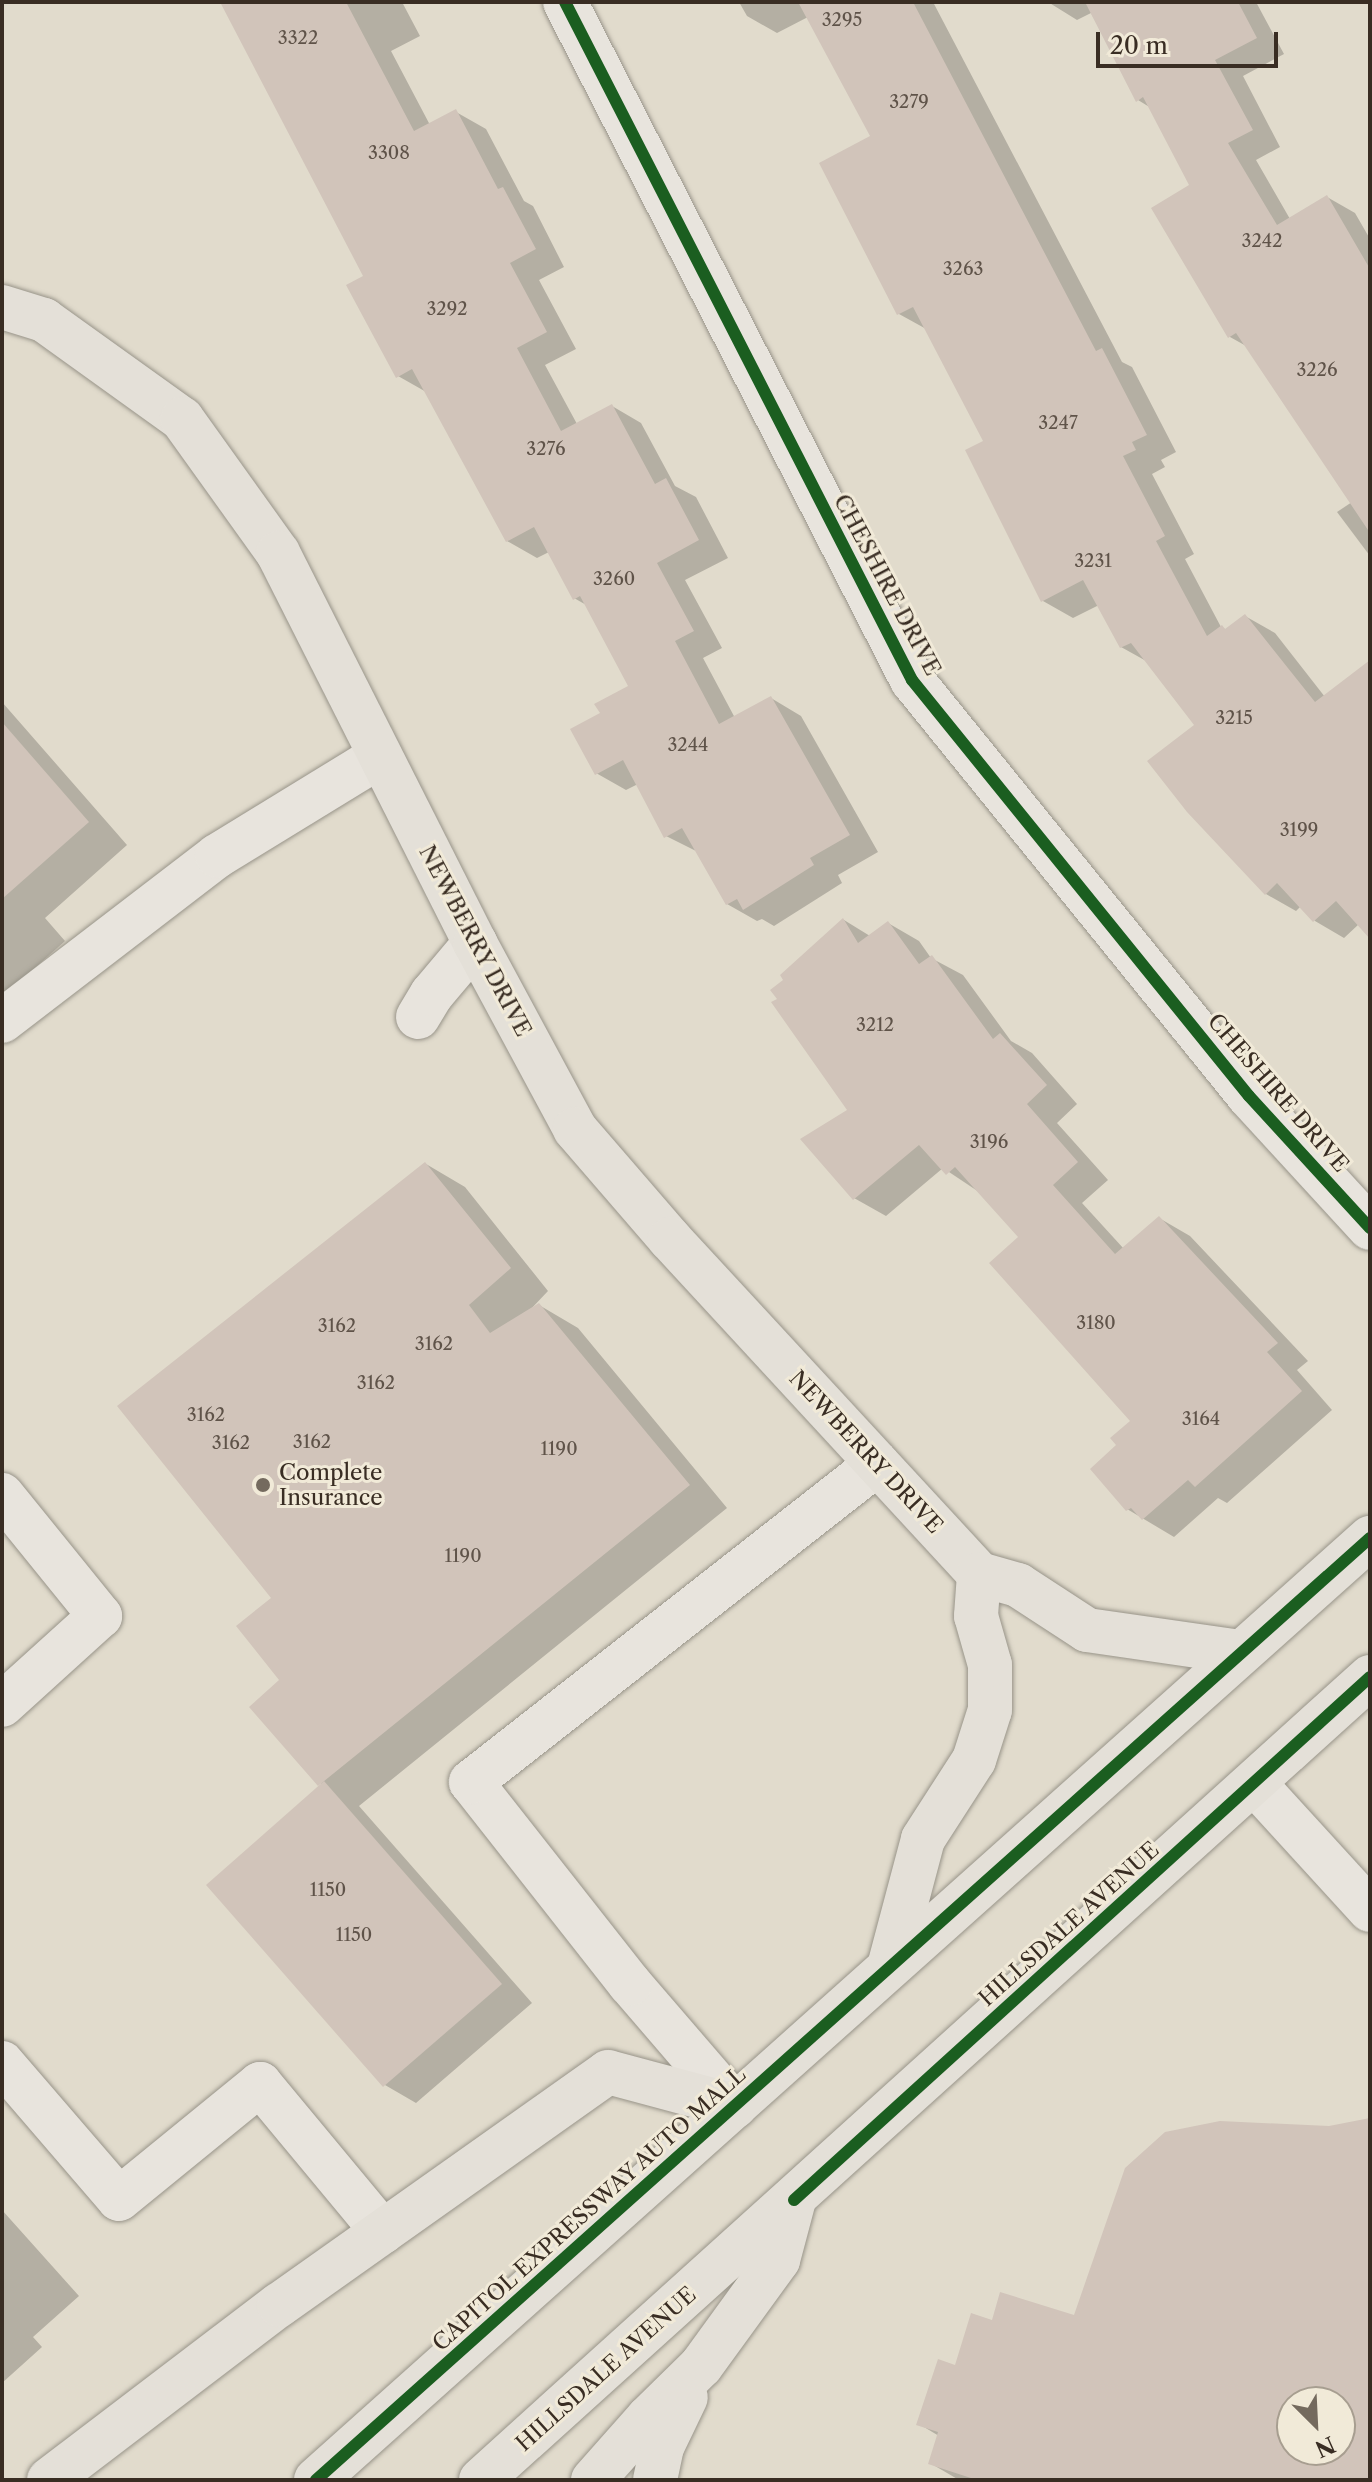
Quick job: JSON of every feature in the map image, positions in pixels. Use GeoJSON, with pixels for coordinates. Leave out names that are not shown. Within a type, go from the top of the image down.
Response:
{"type":"FeatureCollection","features":[{"type":"Feature","properties":{"kind":"main road","name":"NEWBERRY DRIVE"},"geometry":{"type":"LineString","coordinates":[[2,307],[44,320],[182,419],[278,553],[475,943],[575,1129],[670,1239],[979,1574]]}},
{"type":"Feature","properties":{"kind":"main road"},"geometry":{"type":"LineString","coordinates":[[889,1967],[1370,1538]]}},
{"type":"Feature","properties":{"kind":"main road"},"geometry":{"type":"LineString","coordinates":[[889,1967],[923,1839],[974,1760],[990,1710],[990,1665],[976,1616],[979,1574],[1018,1585],[1087,1630],[1240,1652]]}},
{"type":"Feature","properties":{"kind":"main road","name":"HILLSDALE AVENUE"},"geometry":{"type":"LineString","coordinates":[[481,2480],[1370,1677]]}},
{"type":"Feature","properties":{"kind":"main road","name":"CAPITOL EXPRESSWAY AUTO MALL"},"geometry":{"type":"LineString","coordinates":[[316,2480],[889,1967]]}},
{"type":"Feature","properties":{"kind":"main road"},"geometry":{"type":"LineString","coordinates":[[49,2480],[279,2305],[608,2072],[735,2106]]}},
{"type":"Feature","properties":{"kind":"main road"},"geometry":{"type":"LineString","coordinates":[[593,2480],[648,2418],[701,2366],[778,2260],[794,2200]]}},
{"type":"Feature","properties":{"kind":"main road"},"geometry":{"type":"LineString","coordinates":[[655,2480],[662,2447],[701,2366]]}},
{"type":"Feature","properties":{"kind":"street","name":"CHESHIRE DRIVE"},"geometry":{"type":"LineString","coordinates":[[565,2],[912,680],[1249,1096],[1370,1228]]}},
{"type":"Feature","properties":{"kind":"street"},"geometry":{"type":"LineString","coordinates":[[2,1021],[217,856],[380,756]]}},
{"type":"Feature","properties":{"kind":"street"},"geometry":{"type":"LineString","coordinates":[[418,1017],[432,994],[475,943]]}},
{"type":"Feature","properties":{"kind":"street"},"geometry":{"type":"LineString","coordinates":[[735,2106],[630,1984],[471,1782],[877,1464]]}},
{"type":"Feature","properties":{"kind":"street"},"geometry":{"type":"LineString","coordinates":[[2,1495],[100,1616],[2,1705]]}},
{"type":"Feature","properties":{"kind":"street"},"geometry":{"type":"LineString","coordinates":[[1254,1783],[1370,1910]]}},
{"type":"Feature","properties":{"kind":"street"},"geometry":{"type":"LineString","coordinates":[[2,2063],[119,2199],[260,2084],[383,2232]]}},
{"type":"Feature","properties":{"kind":"building"},"geometry":{"type":"Polygon","coordinates":[[[220,2],[346,2],[414,131],[456,109],[498,189],[503,187],[536,249],[510,263],[547,332],[517,348],[561,431],[612,404],[655,484],[666,478],[699,540],[657,563],[694,631],[675,641],[719,724],[771,696],[850,835],[810,858],[814,865],[743,910],[737,899],[726,905],[682,828],[664,838],[623,760],[595,775],[570,729],[600,713],[594,704],[628,686],[580,596],[573,600],[534,527],[506,542],[412,369],[396,378],[346,285],[363,276],[220,2]]]}},
{"type":"Feature","properties":{"kind":"building"},"geometry":{"type":"Polygon","coordinates":[[[798,2],[913,2],[1096,351],[1102,348],[1147,435],[1132,442],[1136,450],[1123,456],[1165,536],[1156,541],[1207,636],[1222,625],[1225,629],[1245,614],[1315,702],[1370,660],[1370,939],[1336,901],[1313,922],[1277,883],[1265,895],[1187,812],[1147,761],[1194,725],[1131,643],[1120,648],[1083,580],[1041,602],[965,450],[983,441],[913,307],[897,315],[819,163],[870,136],[798,2]]]}},
{"type":"Feature","properties":{"kind":"building"},"geometry":{"type":"Polygon","coordinates":[[[1085,2],[1238,2],[1257,38],[1215,60],[1253,130],[1228,143],[1277,225],[1327,195],[1370,269],[1370,533],[1236,333],[1228,338],[1151,208],[1189,185],[1143,97],[1136,102],[1085,2]]]}},
{"type":"Feature","properties":{"kind":"building"},"geometry":{"type":"Polygon","coordinates":[[[2,722],[89,822],[2,899],[2,722]]]}},
{"type":"Feature","properties":{"kind":"building"},"geometry":{"type":"Polygon","coordinates":[[[843,918],[858,943],[888,921],[919,964],[932,955],[993,1039],[1000,1033],[1047,1085],[1027,1104],[1078,1162],[1053,1185],[1115,1254],[1159,1216],[1278,1343],[1267,1352],[1302,1391],[1195,1487],[1188,1480],[1142,1520],[1131,1508],[1126,1511],[1090,1469],[1116,1445],[1110,1438],[1130,1421],[989,1263],[1018,1237],[955,1167],[946,1175],[919,1145],[853,1200],[800,1139],[847,1110],[771,1002],[777,999],[770,990],[783,980],[780,975],[843,918]]]}},
{"type":"Feature","properties":{"kind":"building"},"geometry":{"type":"Polygon","coordinates":[[[425,1162],[511,1268],[469,1305],[490,1333],[539,1303],[690,1485],[318,1786],[249,1707],[279,1680],[236,1626],[271,1598],[117,1406],[425,1162]]]}},
{"type":"Feature","properties":{"kind":"building"},"geometry":{"type":"Polygon","coordinates":[[[324,1781],[502,1984],[383,2087],[206,1885],[324,1781]]]}},
{"type":"Feature","properties":{"kind":"building"},"geometry":{"type":"Polygon","coordinates":[[[1370,2118],[1370,2480],[977,2480],[928,2464],[938,2432],[916,2425],[938,2359],[955,2365],[971,2313],[992,2320],[1000,2292],[1074,2315],[1125,2168],[1165,2132],[1220,2121],[1329,2126],[1370,2118]]]}},
{"type":"Feature","properties":{"kind":"cycle path"},"geometry":{"type":"LineString","coordinates":[[565,2],[912,680],[1249,1096],[1370,1228]]}},
{"type":"Feature","properties":{"kind":"cycle path"},"geometry":{"type":"LineString","coordinates":[[316,2480],[1370,1538]]}},
{"type":"Feature","properties":{"kind":"cycle path"},"geometry":{"type":"LineString","coordinates":[[794,2200],[1370,1677]]}},
{"type":"Feature","properties":{"kind":"place","name":"Complete Insurance"},"geometry":{"type":"Point","coordinates":[263,1485]}}]}
